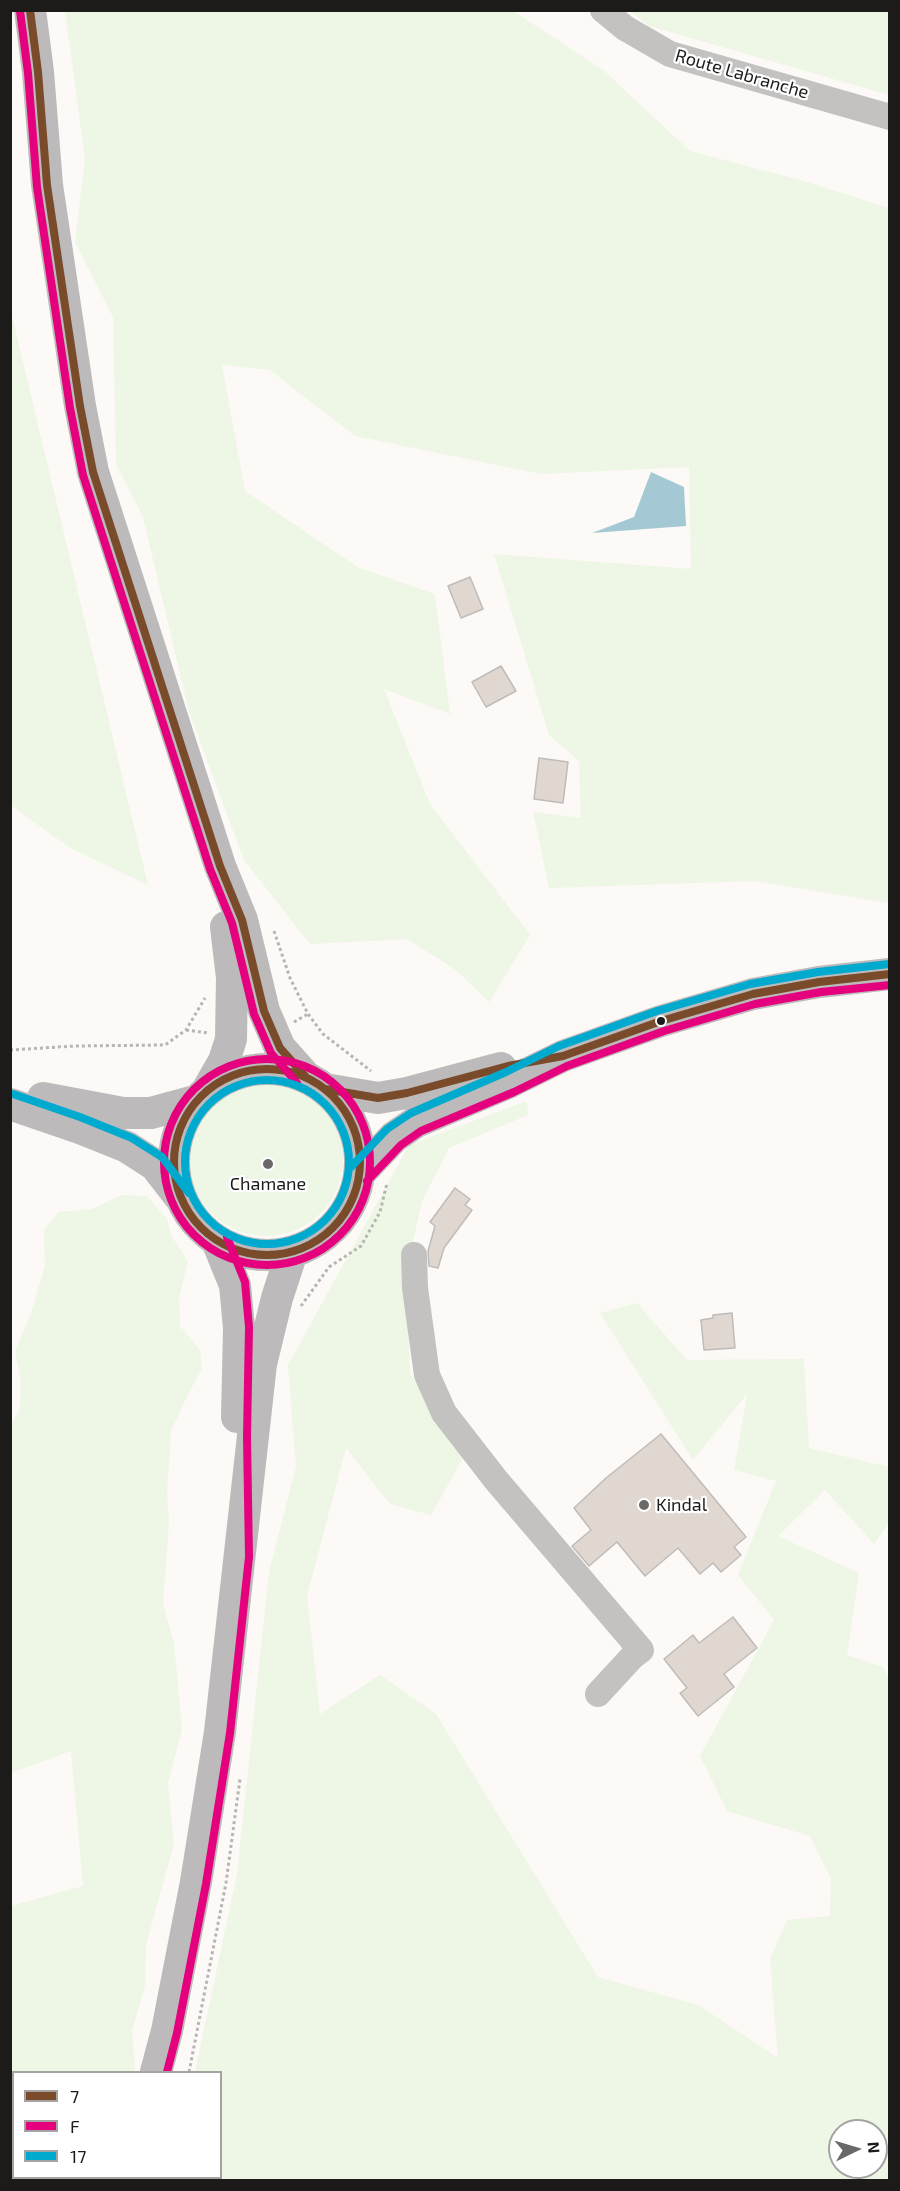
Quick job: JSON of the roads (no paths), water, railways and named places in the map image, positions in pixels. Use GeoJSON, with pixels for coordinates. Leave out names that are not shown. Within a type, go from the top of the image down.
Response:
{"type":"FeatureCollection","features":[{"type":"Feature","properties":{"kind":"main road"},"geometry":{"type":"LineString","coordinates":[[10,1104],[127,1147],[155,1165],[196,1223],[217,1241],[241,1252],[266,1256],[292,1252],[316,1242],[337,1224],[352,1200],[359,1174],[358,1142],[346,1113],[280,1048],[272,1034],[264,1011],[242,920],[220,866],[93,472],[80,406],[48,185],[30,10]]}},
{"type":"Feature","properties":{"kind":"main road"},"geometry":{"type":"LineString","coordinates":[[181,1199],[174,1174],[175,1148],[182,1123],[224,1061],[231,1039],[232,978],[220,866]]}},
{"type":"Feature","properties":{"kind":"main road"},"geometry":{"type":"LineString","coordinates":[[359,1174],[394,1137],[416,1122],[510,1082],[563,1056],[670,1018],[753,994],[819,982],[890,974]]}},
{"type":"Feature","properties":{"kind":"main road"},"geometry":{"type":"LineString","coordinates":[[10,1093],[123,1113],[151,1113],[202,1095],[230,1076],[255,1069],[280,1069],[315,1082],[378,1098],[407,1093],[508,1066],[563,1056]]}},
{"type":"Feature","properties":{"kind":"main road"},"geometry":{"type":"LineString","coordinates":[[217,1241],[235,1285],[239,1328],[236,1437],[238,1556]]}},
{"type":"Feature","properties":{"kind":"main road"},"geometry":{"type":"LineString","coordinates":[[157,2071],[167,2031],[196,1882],[216,1755],[261,1364],[277,1298],[292,1252]]}},
{"type":"Feature","properties":{"kind":"street","name":"Route Labranche"},"geometry":{"type":"LineString","coordinates":[[603,10],[625,28],[670,54],[890,117]]}},
{"type":"Feature","properties":{"kind":"street"},"geometry":{"type":"LineString","coordinates":[[414,1255],[415,1287],[428,1375],[444,1413],[496,1480],[641,1650],[598,1694]]}},
{"type":"Feature","properties":{"kind":"water"},"geometry":{"type":"Polygon","coordinates":[[[651,472],[684,487],[686,526],[592,533],[634,517],[651,472]]]}},
{"type":"Feature","properties":{"kind":"place","name":"Chamane"},"geometry":{"type":"Point","coordinates":[268,1164]}},
{"type":"Feature","properties":{"kind":"place","name":"Kindal"},"geometry":{"type":"Point","coordinates":[644,1505]}}]}
